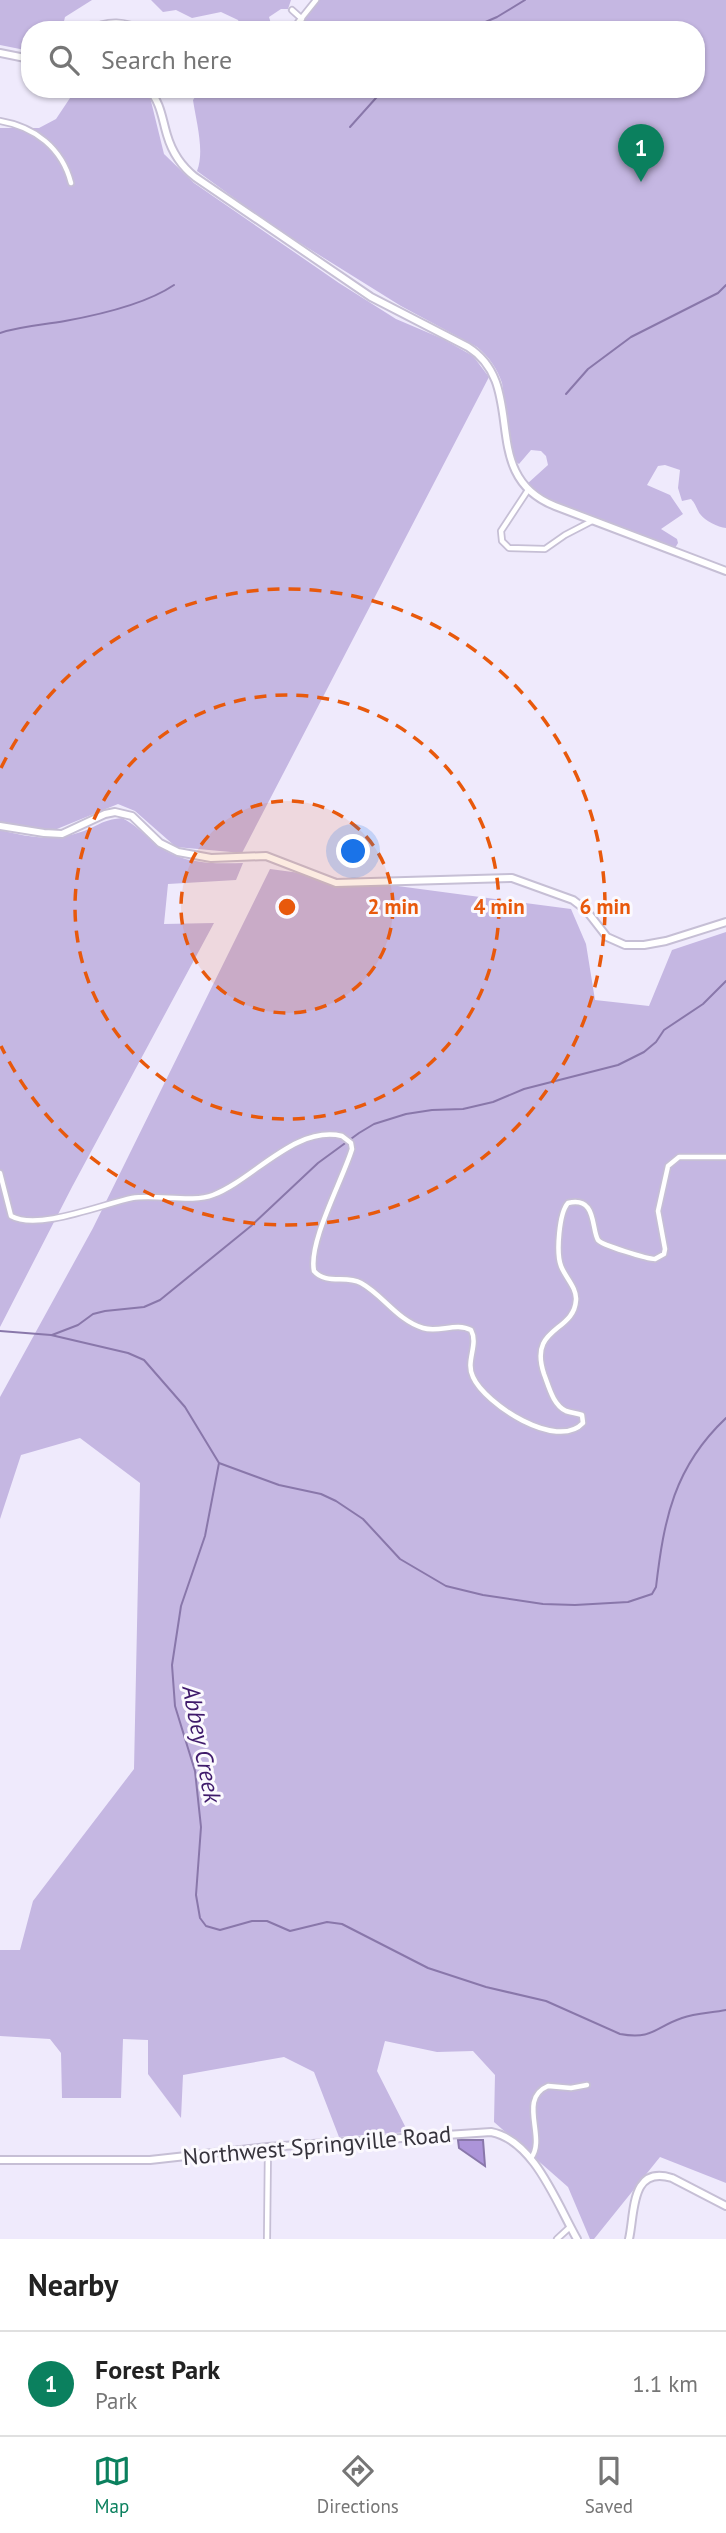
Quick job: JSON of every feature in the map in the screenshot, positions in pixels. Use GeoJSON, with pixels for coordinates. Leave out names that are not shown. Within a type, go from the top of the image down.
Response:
{"type":"FeatureCollection","features":[{"type":"Feature","properties":{"kind":"main road"},"geometry":{"type":"LineString","coordinates":[[0,53],[21,57]]}},
{"type":"Feature","properties":{"kind":"main road"},"geometry":{"type":"LineString","coordinates":[[154,98],[159,106],[172,149],[184,167],[195,177],[371,297],[468,347],[487,362],[499,386],[510,458],[515,472],[528,490],[544,502],[726,571]]}},
{"type":"Feature","properties":{"kind":"main road"},"geometry":{"type":"LineString","coordinates":[[0,826],[62,834],[106,814],[120,813],[136,819],[160,843],[174,850],[211,858],[266,856],[336,883],[512,878],[573,900],[586,911],[607,937],[625,944],[643,945],[666,941],[726,922]]}},
{"type":"Feature","properties":{"kind":"main road","name":"Northwest Springville Road"},"geometry":{"type":"LineString","coordinates":[[0,2160],[139,2161],[268,2147],[487,2132],[511,2139],[531,2158],[577,2239]]}},
{"type":"Feature","properties":{"kind":"main road"},"geometry":{"type":"LineString","coordinates":[[629,2239],[636,2194],[650,2178],[672,2178],[726,2206]]}},
{"type":"Feature","properties":{"kind":"street"},"geometry":{"type":"LineString","coordinates":[[292,10],[302,19],[316,0]]}},
{"type":"Feature","properties":{"kind":"street"},"geometry":{"type":"LineString","coordinates":[[0,121],[20,126],[42,138],[58,154],[71,183]]}},
{"type":"Feature","properties":{"kind":"street"},"geometry":{"type":"LineString","coordinates":[[528,490],[501,531],[502,541],[509,548],[545,549],[593,520]]}},
{"type":"Feature","properties":{"kind":"street"},"geometry":{"type":"LineString","coordinates":[[0,1173],[11,1216],[18,1220],[36,1220],[72,1215],[134,1198],[209,1197],[298,1142],[317,1136],[342,1136],[351,1143],[352,1149],[325,1219],[314,1259],[314,1271],[324,1277],[361,1283],[399,1315],[419,1327],[436,1330],[462,1326],[471,1330],[475,1339],[470,1369],[475,1382],[508,1413],[538,1427],[552,1430],[572,1429],[583,1423],[582,1416],[565,1410],[556,1402],[540,1361],[544,1342],[566,1320],[576,1302],[575,1292],[559,1258],[561,1217],[565,1206],[574,1202],[588,1209],[594,1219],[599,1241],[603,1245],[655,1259],[664,1254],[665,1249],[659,1211],[668,1166],[679,1157],[726,1157]]}},
{"type":"Feature","properties":{"kind":"street"},"geometry":{"type":"LineString","coordinates":[[531,2158],[537,2150],[534,2101],[540,2091],[548,2086],[574,2088],[587,2085]]}},
{"type":"Feature","properties":{"kind":"street"},"geometry":{"type":"LineString","coordinates":[[267,2239],[268,2147]]}},
{"type":"Feature","properties":{"kind":"street"},"geometry":{"type":"LineString","coordinates":[[557,2239],[570,2227]]}},
{"type":"Feature","properties":{"kind":"shaded area"},"geometry":{"type":"Polygon","coordinates":[[[0,0],[92,0],[65,17],[64,21],[21,21],[21,49],[0,45],[0,0]]]}},
{"type":"Feature","properties":{"kind":"shaded area"},"geometry":{"type":"Polygon","coordinates":[[[151,0],[291,0],[288,9],[281,9],[269,17],[270,21],[238,21],[221,12],[192,18],[176,10],[163,12],[151,0]]]}},
{"type":"Feature","properties":{"kind":"shaded area"},"geometry":{"type":"Polygon","coordinates":[[[319,0],[726,0],[726,528],[705,519],[691,499],[682,501],[678,488],[680,470],[665,465],[658,466],[647,485],[670,495],[683,514],[661,529],[677,539],[675,548],[547,499],[527,484],[548,465],[546,456],[541,451],[531,450],[519,464],[516,462],[502,383],[489,359],[477,347],[401,306],[271,225],[197,171],[200,145],[193,100],[705,98],[705,21],[303,21],[319,0]]]}},
{"type":"Feature","properties":{"kind":"shaded area"},"geometry":{"type":"Polygon","coordinates":[[[70,98],[150,98],[164,154],[194,183],[396,319],[443,339],[473,356],[489,377],[242,853],[176,847],[135,811],[118,804],[52,831],[0,823],[0,128],[39,128],[56,119],[70,98]]]}},
{"type":"Feature","properties":{"kind":"shaded area"},"geometry":{"type":"Polygon","coordinates":[[[122,818],[176,856],[209,863],[243,863],[236,880],[168,884],[164,924],[214,923],[0,1327],[0,830],[50,838],[71,835],[109,820],[122,818]]]}},
{"type":"Feature","properties":{"kind":"shaded area"},"geometry":{"type":"Polygon","coordinates":[[[270,869],[571,909],[586,944],[595,1000],[649,1006],[672,950],[726,932],[726,2183],[660,2157],[594,2239],[590,2239],[568,2187],[494,2122],[495,2075],[473,2051],[437,2052],[385,2041],[377,2071],[408,2132],[339,2137],[314,2072],[284,2057],[183,2075],[181,2118],[148,2074],[148,2040],[123,2039],[121,2098],[62,2098],[61,2053],[50,2039],[0,2036],[0,1950],[20,1950],[33,1901],[134,1769],[140,1483],[80,1438],[21,1455],[0,1519],[0,1397],[93,1228],[270,869]]]}},
{"type":"Feature","properties":{"kind":"shaded area"},"geometry":{"type":"Polygon","coordinates":[[[458,2140],[483,2140],[485,2166],[459,2148],[458,2140]]]}},
{"type":"Feature","properties":{"kind":"waterway"},"geometry":{"type":"LineString","coordinates":[[488,21],[525,0]]}},
{"type":"Feature","properties":{"kind":"waterway"},"geometry":{"type":"LineString","coordinates":[[350,127],[376,98]]}},
{"type":"Feature","properties":{"kind":"waterway"},"geometry":{"type":"LineString","coordinates":[[0,333],[107,312],[150,298],[174,285]]}},
{"type":"Feature","properties":{"kind":"waterway"},"geometry":{"type":"LineString","coordinates":[[566,394],[588,369],[631,337],[718,293],[726,285]]}},
{"type":"Feature","properties":{"kind":"waterway"},"geometry":{"type":"LineString","coordinates":[[52,1335],[78,1325],[93,1314],[144,1307],[160,1300],[251,1226],[318,1163],[374,1124],[406,1114],[463,1109],[493,1102],[524,1089],[618,1065],[644,1052],[656,1042],[664,1030],[703,1004],[726,981]]}},
{"type":"Feature","properties":{"kind":"waterway"},"geometry":{"type":"LineString","coordinates":[[0,1331],[51,1335],[128,1353],[144,1360],[185,1407],[219,1463],[279,1485],[321,1494],[336,1501],[363,1519],[400,1559],[446,1586],[543,1604],[628,1602],[652,1594],[656,1587],[663,1539],[674,1495],[694,1456],[726,1418]]}},
{"type":"Feature","properties":{"kind":"waterway","name":"Abbey Creek"},"geometry":{"type":"LineString","coordinates":[[219,1463],[205,1536],[181,1606],[172,1665],[175,1706],[195,1771],[201,1827],[196,1895],[200,1918],[206,1926],[220,1930],[252,1921],[267,1921],[290,1931],[327,1922],[342,1924],[428,1968],[486,1987],[546,2001],[620,2034],[647,2034],[687,2016],[726,2010]]}},
{"type":"Feature","properties":{"kind":"place","name":"Forest Park"},"geometry":{"type":"Point","coordinates":[641,182]}}]}
